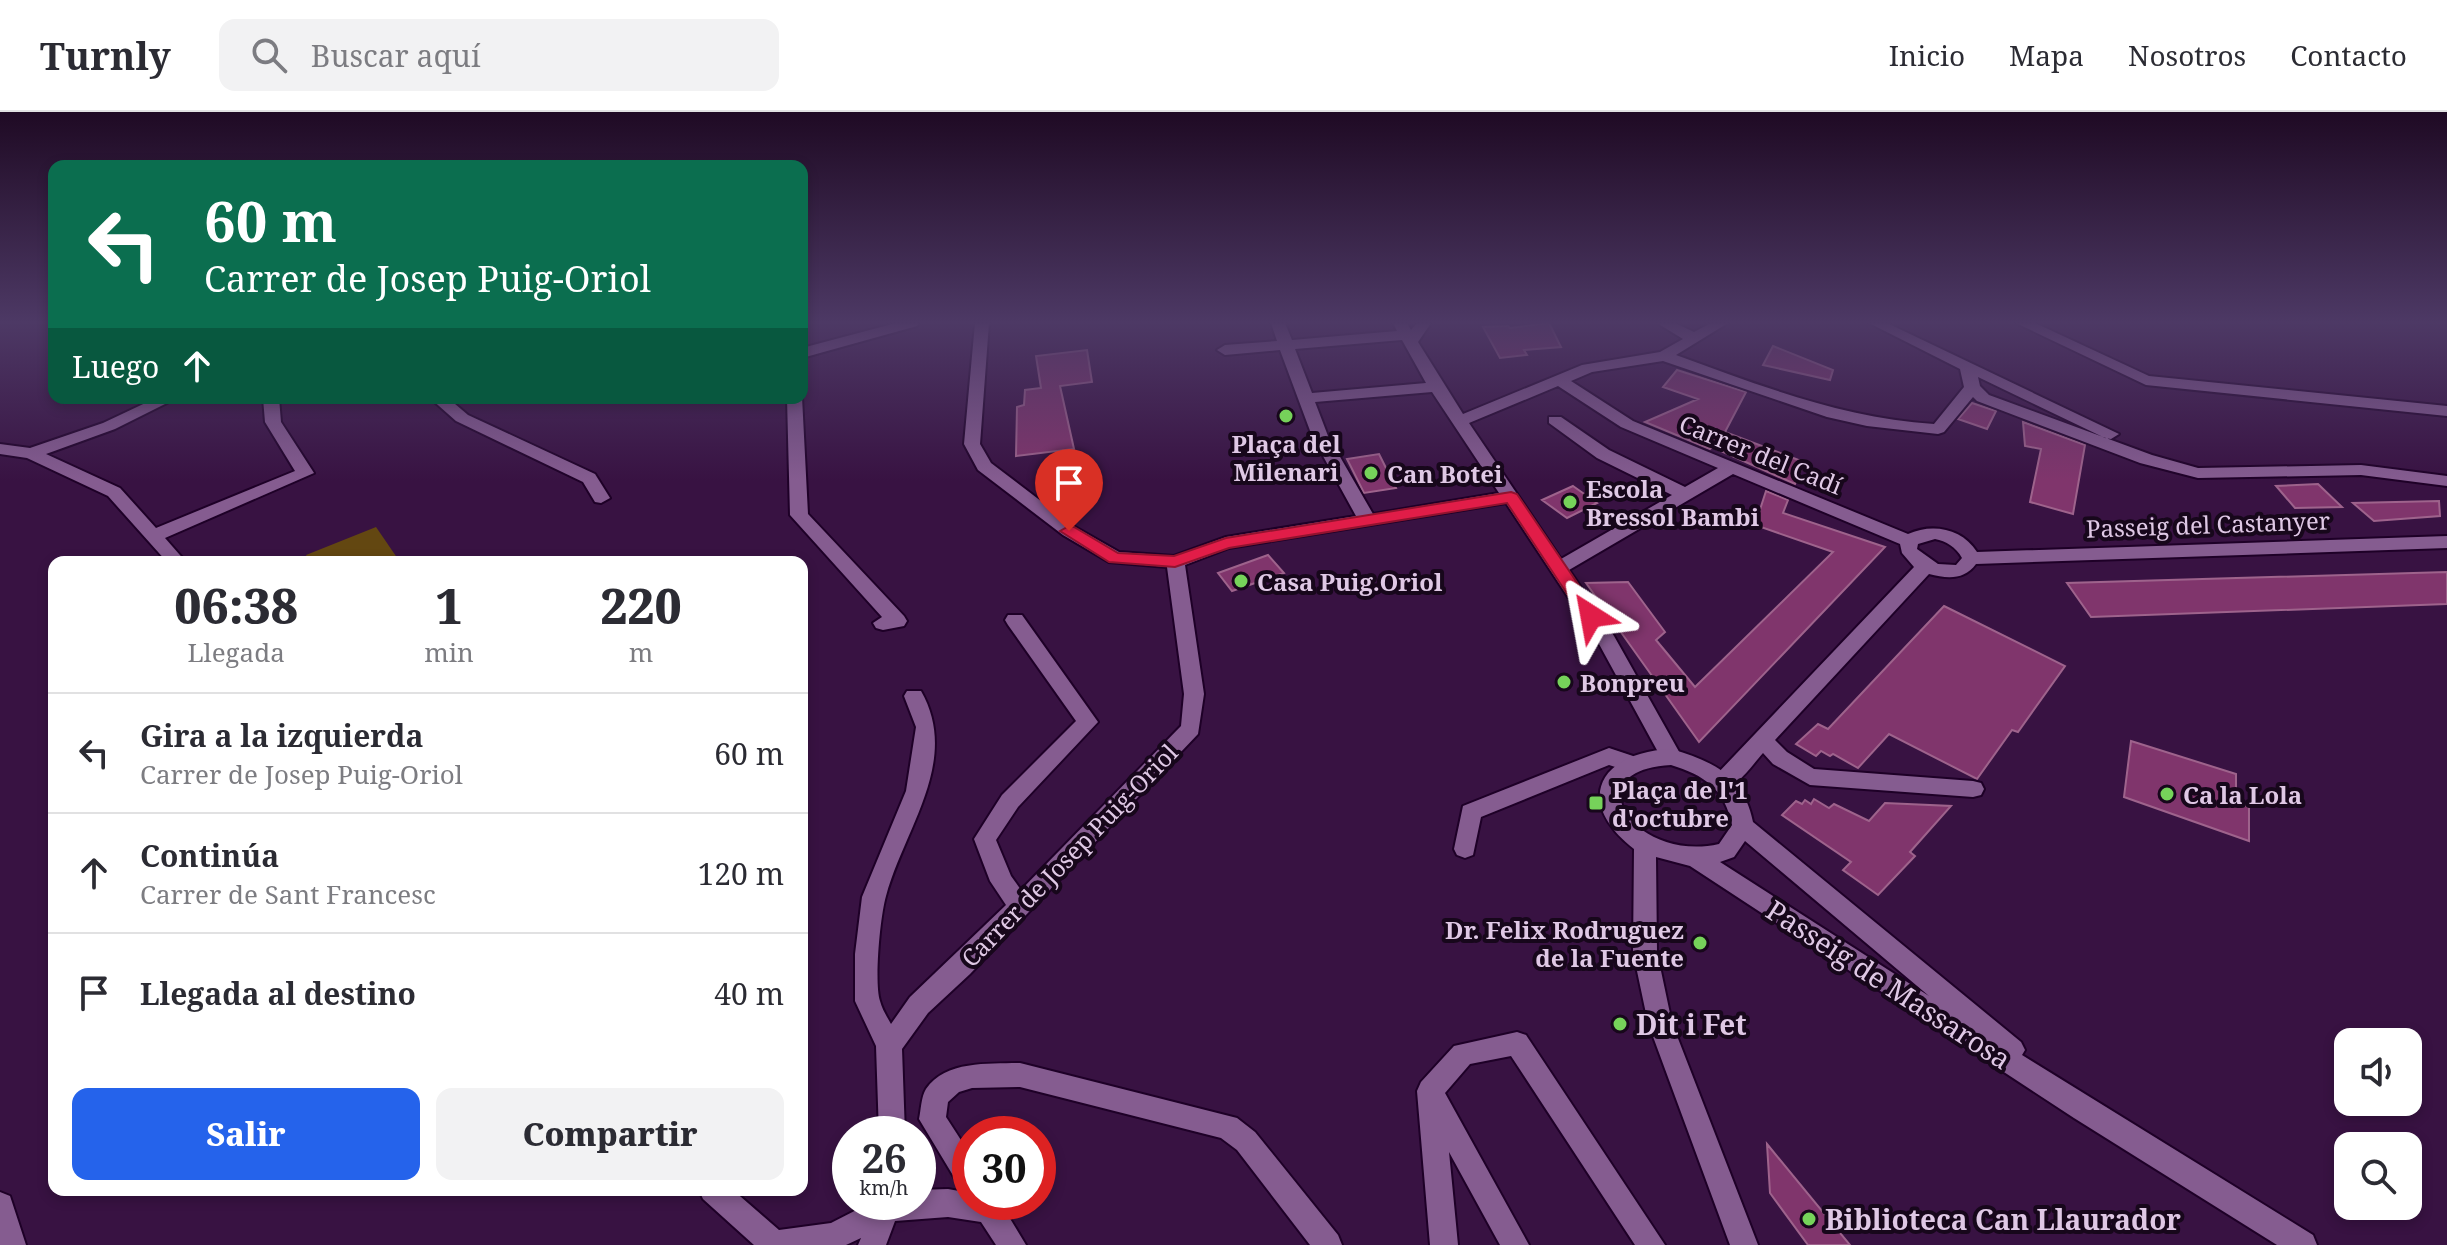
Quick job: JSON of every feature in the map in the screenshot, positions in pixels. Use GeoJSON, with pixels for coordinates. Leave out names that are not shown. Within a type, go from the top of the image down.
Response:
{"type":"FeatureCollection","features":[{"type":"Feature","properties":{"kind":"street"},"geometry":{"type":"LineString","coordinates":[[978,376],[972,444],[984,466],[1069,531],[1115,558],[1175,562],[1226,543],[1511,497]]}},
{"type":"Feature","properties":{"kind":"street"},"geometry":{"type":"LineString","coordinates":[[1298,376],[1320,436],[1368,521]]}},
{"type":"Feature","properties":{"kind":"street"},"geometry":{"type":"LineString","coordinates":[[1430,376],[1607,641],[1671,757]]}},
{"type":"Feature","properties":{"kind":"street"},"geometry":{"type":"LineString","coordinates":[[1460,421],[1567,376]]}},
{"type":"Feature","properties":{"kind":"street"},"geometry":{"type":"LineString","coordinates":[[1721,376],[1825,412],[1862,422],[1914,429],[1938,429],[1972,387]]}},
{"type":"Feature","properties":{"kind":"street"},"geometry":{"type":"LineString","coordinates":[[1969,376],[1972,387],[1983,398],[2146,459],[2198,473],[2361,470],[2447,481]]}},
{"type":"Feature","properties":{"kind":"street"},"geometry":{"type":"LineString","coordinates":[[1990,376],[2148,451],[2163,462]]}},
{"type":"Feature","properties":{"kind":"street"},"geometry":{"type":"LineString","coordinates":[[2137,376],[2146,380],[2447,411]]}},
{"type":"Feature","properties":{"kind":"street","name":"Carrer del Cadí"},"geometry":{"type":"LineString","coordinates":[[1558,379],[1627,424],[1909,541]]}},
{"type":"Feature","properties":{"kind":"street"},"geometry":{"type":"LineString","coordinates":[[1314,397],[1436,387]]}},
{"type":"Feature","properties":{"kind":"street"},"geometry":{"type":"LineString","coordinates":[[31,453],[109,426],[156,404]]}},
{"type":"Feature","properties":{"kind":"street"},"geometry":{"type":"LineString","coordinates":[[153,536],[305,473],[273,422],[272,404]]}},
{"type":"Feature","properties":{"kind":"street"},"geometry":{"type":"LineString","coordinates":[[445,404],[462,418],[589,478],[601,498]]}},
{"type":"Feature","properties":{"kind":"street"},"geometry":{"type":"LineString","coordinates":[[795,404],[799,515],[897,621],[883,623]]}},
{"type":"Feature","properties":{"kind":"street"},"geometry":{"type":"LineString","coordinates":[[1555,420],[1603,454],[1687,495]]}},
{"type":"Feature","properties":{"kind":"street"},"geometry":{"type":"LineString","coordinates":[[0,449],[31,453],[114,492],[171,556]]}},
{"type":"Feature","properties":{"kind":"street"},"geometry":{"type":"LineString","coordinates":[[1559,568],[1731,468]]}},
{"type":"Feature","properties":{"kind":"street"},"geometry":{"type":"LineString","coordinates":[[1724,781],[1926,566],[1910,554],[1909,541],[1922,534],[1943,535],[1963,545],[1971,558]]}},
{"type":"Feature","properties":{"kind":"street","name":"Passeig del Castanyer"},"geometry":{"type":"LineString","coordinates":[[1926,566],[1945,572],[1966,568],[1971,558],[2447,542]]}},
{"type":"Feature","properties":{"kind":"street","name":"Carrer de Josep Puig-Oriol"},"geometry":{"type":"LineString","coordinates":[[889,1046],[919,1005],[961,967],[1191,729],[1194,694],[1175,562]]}},
{"type":"Feature","properties":{"kind":"street"},"geometry":{"type":"LineString","coordinates":[[1015,620],[1088,722],[1010,801],[985,839],[1001,881],[1020,906]]}},
{"type":"Feature","properties":{"kind":"street"},"geometry":{"type":"LineString","coordinates":[[891,1116],[889,1046],[867,1001],[867,954],[874,897],[917,791],[926,727],[914,696]]}},
{"type":"Feature","properties":{"kind":"street"},"geometry":{"type":"LineString","coordinates":[[1763,740],[1780,758],[1810,777],[1973,789]]}},
{"type":"Feature","properties":{"kind":"street"},"geometry":{"type":"LineString","coordinates":[[1465,849],[1471,812],[1609,756],[1631,764]]}},
{"type":"Feature","properties":{"kind":"street"},"geometry":{"type":"LineString","coordinates":[[1671,757],[1699,765],[1724,781],[1740,803],[1743,826],[1726,851],[1696,858],[1645,845],[1624,829],[1612,809],[1611,788],[1618,774],[1631,764],[1650,758],[1671,757]]}},
{"type":"Feature","properties":{"kind":"street","name":"Passeig de Massarosa"},"geometry":{"type":"LineString","coordinates":[[1743,826],[2083,1109]]}},
{"type":"Feature","properties":{"kind":"street"},"geometry":{"type":"LineString","coordinates":[[1645,845],[1645,952],[1660,1023],[1744,1245]]}},
{"type":"Feature","properties":{"kind":"street","name":"Passeig de Massarosa"},"geometry":{"type":"LineString","coordinates":[[1696,858],[2083,1109],[2303,1245]]}},
{"type":"Feature","properties":{"kind":"street"},"geometry":{"type":"LineString","coordinates":[[1444,1245],[1430,1091],[1463,1054],[1517,1043],[1651,1245]]}},
{"type":"Feature","properties":{"kind":"street"},"geometry":{"type":"LineString","coordinates":[[952,1150],[932,1119],[936,1096],[951,1083],[972,1076],[1020,1075],[1228,1127],[1246,1141],[1328,1245]]}},
{"type":"Feature","properties":{"kind":"street"},"geometry":{"type":"LineString","coordinates":[[1430,1091],[1515,1245]]}},
{"type":"Feature","properties":{"kind":"street"},"geometry":{"type":"LineString","coordinates":[[720,1196],[775,1245],[833,1237],[863,1220]]}},
{"type":"Feature","properties":{"kind":"street"},"geometry":{"type":"LineString","coordinates":[[0,1206],[12,1245]]}},
{"type":"Feature","properties":{"kind":"street"},"geometry":{"type":"LineString","coordinates":[[872,1245],[882,1220]]}},
{"type":"Feature","properties":{"kind":"street"},"geometry":{"type":"LineString","coordinates":[[996,1220],[1012,1245]]}},
{"type":"Feature","properties":{"kind":"shaded area"},"geometry":{"type":"Polygon","coordinates":[[[376,527],[396,556],[307,556],[376,527]]]}},
{"type":"Feature","properties":{"kind":"building"},"geometry":{"type":"Polygon","coordinates":[[[1039,376],[1091,376],[1092,382],[1060,386],[1074,449],[1016,456],[1017,407],[1024,405],[1025,390],[1041,388],[1039,376]]]}},
{"type":"Feature","properties":{"kind":"building"},"geometry":{"type":"Polygon","coordinates":[[[1672,376],[1695,376],[1746,392],[1725,432],[1804,462],[1795,484],[1712,447],[1710,449],[1645,422],[1698,399],[1663,387],[1672,376]]]}},
{"type":"Feature","properties":{"kind":"building"},"geometry":{"type":"Polygon","coordinates":[[[1812,376],[1831,376],[1830,380],[1812,376]]]}},
{"type":"Feature","properties":{"kind":"building"},"geometry":{"type":"Polygon","coordinates":[[[1972,403],[1996,411],[1987,429],[1958,419],[1972,403]]]}},
{"type":"Feature","properties":{"kind":"building"},"geometry":{"type":"Polygon","coordinates":[[[2023,422],[2085,445],[2073,514],[2030,502],[2041,449],[2025,446],[2023,422]]]}},
{"type":"Feature","properties":{"kind":"building","name":"Can Botei"},"geometry":{"type":"Polygon","coordinates":[[[1379,454],[1396,488],[1364,493],[1347,459],[1379,454]]]}},
{"type":"Feature","properties":{"kind":"building"},"geometry":{"type":"Polygon","coordinates":[[[2318,484],[2342,507],[2295,508],[2276,486],[2318,484]]]}},
{"type":"Feature","properties":{"kind":"building","name":"Escola Bressol Bambi"},"geometry":{"type":"Polygon","coordinates":[[[1573,486],[1597,503],[1567,518],[1542,500],[1573,486]]]}},
{"type":"Feature","properties":{"kind":"building"},"geometry":{"type":"Polygon","coordinates":[[[1766,491],[1788,500],[1783,513],[1885,547],[1699,742],[1586,583],[1628,582],[1665,632],[1656,640],[1695,687],[1833,552],[1755,525],[1766,491]]]}},
{"type":"Feature","properties":{"kind":"building"},"geometry":{"type":"Polygon","coordinates":[[[2439,501],[2440,516],[2374,521],[2353,503],[2439,501]]]}},
{"type":"Feature","properties":{"kind":"building","name":"Casa Puig.Oriol"},"geometry":{"type":"Polygon","coordinates":[[[1268,555],[1284,573],[1232,591],[1218,573],[1268,555]]]}},
{"type":"Feature","properties":{"kind":"building"},"geometry":{"type":"Polygon","coordinates":[[[2447,572],[2447,604],[2091,617],[2067,583],[2447,572]]]}},
{"type":"Feature","properties":{"kind":"building"},"geometry":{"type":"Polygon","coordinates":[[[1944,606],[2065,666],[2018,732],[2012,730],[1977,779],[1889,734],[1858,768],[1833,754],[1830,756],[1821,751],[1816,756],[1796,744],[1818,724],[1828,729],[1944,606]]]}},
{"type":"Feature","properties":{"kind":"building","name":"Ca la Lola"},"geometry":{"type":"Polygon","coordinates":[[[2131,741],[2236,774],[2236,802],[2249,807],[2249,841],[2124,797],[2131,741]]]}},
{"type":"Feature","properties":{"kind":"building"},"geometry":{"type":"Polygon","coordinates":[[[1814,799],[1829,808],[1834,804],[1869,821],[1885,803],[1951,806],[1910,852],[1915,856],[1878,895],[1843,870],[1851,862],[1782,815],[1796,801],[1802,804],[1805,800],[1811,804],[1814,799]]]}},
{"type":"Feature","properties":{"kind":"building","name":"Biblioteca Can Llaurador"},"geometry":{"type":"Polygon","coordinates":[[[1767,1144],[1850,1245],[1808,1245],[1770,1193],[1767,1144]]]}},
{"type":"Feature","properties":{"kind":"place","name":"Plaça del Milenari"},"geometry":{"type":"Point","coordinates":[1286,416]}},
{"type":"Feature","properties":{"kind":"place","name":"Can Botei"},"geometry":{"type":"Point","coordinates":[1371,473]}},
{"type":"Feature","properties":{"kind":"place","name":"Escola Bressol Bambi"},"geometry":{"type":"Point","coordinates":[1570,502]}},
{"type":"Feature","properties":{"kind":"place","name":"Casa Puig.Oriol"},"geometry":{"type":"Point","coordinates":[1241,581]}},
{"type":"Feature","properties":{"kind":"place","name":"Bonpreu"},"geometry":{"type":"Point","coordinates":[1564,682]}},
{"type":"Feature","properties":{"kind":"place","name":"Ca la Lola"},"geometry":{"type":"Point","coordinates":[2167,794]}},
{"type":"Feature","properties":{"kind":"place","name":"Plaça de l'1 d'octubre"},"geometry":{"type":"Point","coordinates":[1596,803]}},
{"type":"Feature","properties":{"kind":"place","name":"Dr. Felix Rodruguez de la Fuente"},"geometry":{"type":"Point","coordinates":[1700,943]}},
{"type":"Feature","properties":{"kind":"place","name":"Dit i Fet"},"geometry":{"type":"Point","coordinates":[1620,1024]}},
{"type":"Feature","properties":{"kind":"place","name":"Biblioteca Can Llaurador"},"geometry":{"type":"Point","coordinates":[1809,1219]}},
{"type":"Feature","properties":{"kind":"route"},"geometry":{"type":"LineString","coordinates":[[1069,531],[1115,558],[1175,562],[1226,543],[1511,497],[1591,616]]}}]}
